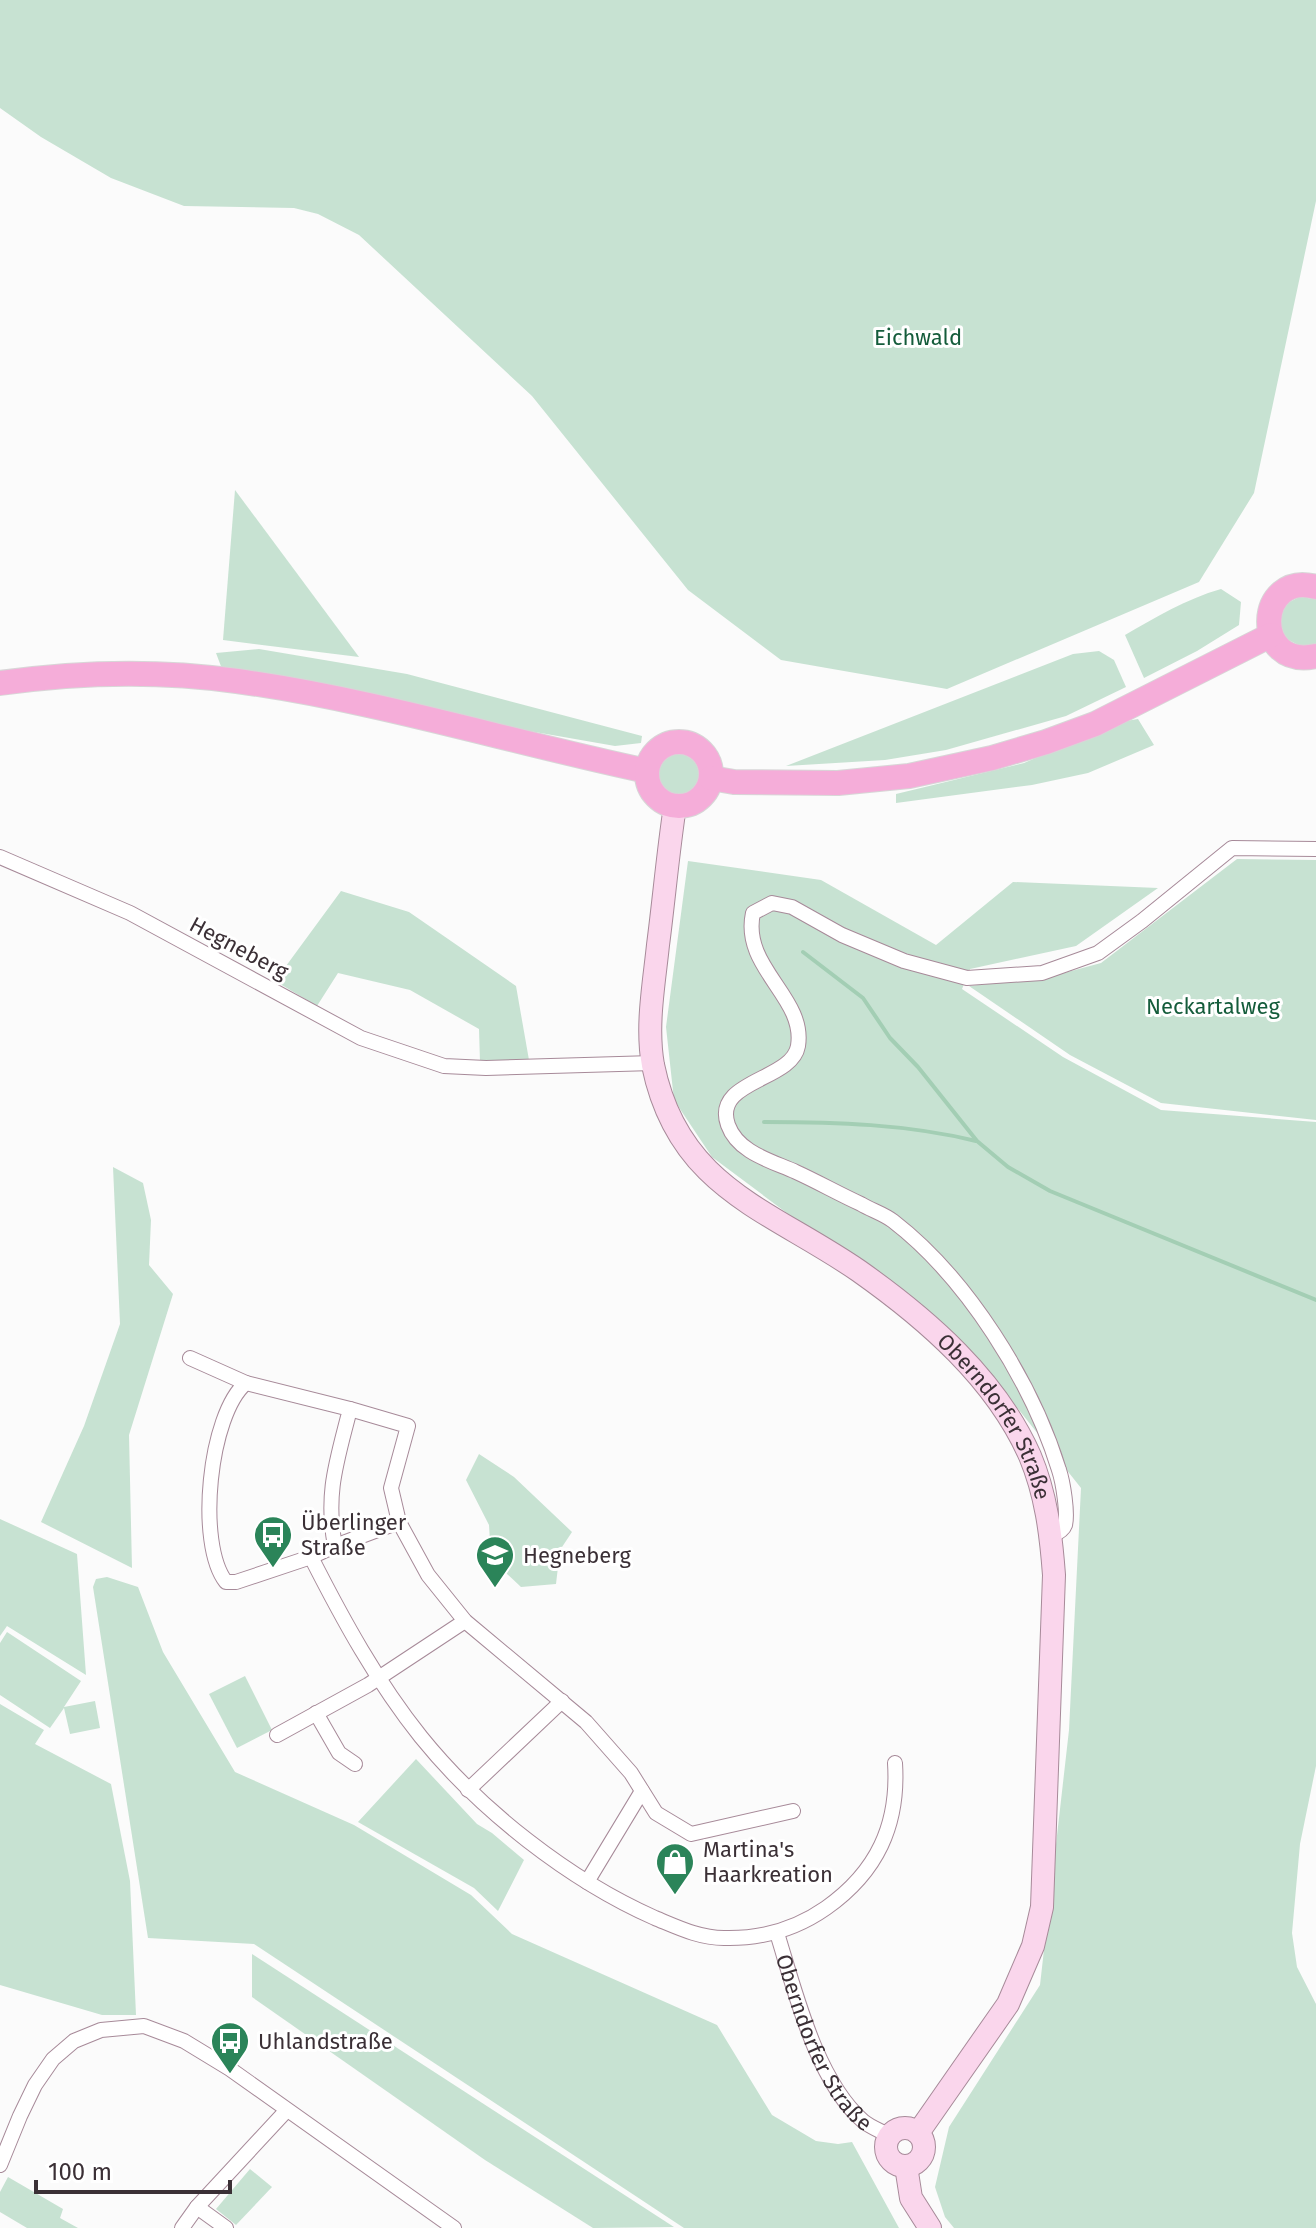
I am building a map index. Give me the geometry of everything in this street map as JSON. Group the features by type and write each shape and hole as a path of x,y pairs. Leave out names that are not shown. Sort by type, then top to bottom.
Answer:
{"main road":[{"path":"1316,587 1301,585 1280,594 1269,613 1271,635 1285,652 1295,657 1316,656"},
{"path":"711,778 734,782 838,783 909,776 992,758 1095,724 1271,635"},
{"path":"0,683 78,674 182,676 236,681 360,704 647,771"},
{"path":"682,742 692,745 707,759 711,778 699,800 675,806 667,805 654,795 647,780 647,771 649,761 662,746 682,742"}],"street":[{"name":"Oberndorfer Straße","path":"675,806 650,1017 653,1063 672,1124 709,1174 754,1207 869,1279 938,1334 985,1384 1012,1421 1030,1457 1041,1487 1051,1536 1054,1575 1042,1907 1033,1946 999,2019 918,2133"},
{"path":"1051,1536 1065,1525 1060,1473 1033,1405 975,1305 892,1220 756,1155 742,1146 728,1127 726,1115 731,1099 746,1086 786,1065 797,1051 800,1033 794,1017 756,954 750,928 753,913 772,903 792,907 842,935 904,961 967,978 1042,973 1098,953 1232,848 1316,849"},
{"name":"Hegneberg","path":"0,857 130,913 361,1038 444,1066 486,1068 653,1063"},
{"path":"190,1358 246,1383 408,1426 391,1488 399,1522 428,1575 465,1621 562,1701 614,1751 656,1813 691,1834 793,1811"},
{"path":"246,1383 236,1392 223,1420 212,1460 210,1505 213,1549 218,1572 226,1582 236,1582 311,1557 399,1522"},
{"path":"335,1546 330,1520 330,1490 350,1409"},
{"path":"311,1557 343,1620 378,1678 421,1737 468,1790 527,1839 587,1882 687,1932 723,1938 777,1933 808,1921 850,1891 871,1864 888,1831 897,1792 895,1763"},
{"path":"277,1735 378,1678 465,1621"},
{"path":"468,1790 562,1701"},
{"path":"316,1713 339,1753 355,1764"},
{"path":"587,1882 642,1791"},
{"name":"Oberndorfer Straße","path":"777,1933 820,2061 851,2109 865,2123 890,2136"},
{"path":"0,2165 30,2095 53,2059 74,2041 101,2030 144,2026 184,2041 230,2069 454,2228"},
{"path":"182,2228 197,2207 286,2111"},
{"name":"Oberndorfer Straße","path":"907,2128 918,2133 924,2144 922,2156 906,2166 895,2163 887,2153 890,2136 907,2128"},
{"name":"Oberndorfer Straße","path":"906,2166 911,2198 930,2228"},
{"path":"197,2207 226,2228"}],"green space":[{"name":"Eichwald","path":"0,0 1316,0 1316,201 1254,493 1199,582 947,689 781,660 688,590 532,396 359,235 318,214 294,208 184,206 111,178 41,137 0,108"},
{"path":"235,490 359,657 223,640"},
{"path":"1221,589 1241,602 1239,625 1144,678 1125,635 1183,603"},
{"path":"1299,597 1316,599 1316,644 1304,648 1285,638 1279,617 1286,604"},
{"path":"259,649 407,674 642,736 641,743 615,746 512,728 222,669 216,653"},
{"path":"1099,651 1114,660 1126,687 1066,716 946,750 885,760 786,766 1073,654"},
{"path":"1138,719 1154,745 1088,773 1032,785 896,803 896,794 1024,763 1120,722"},
{"path":"679,751 697,758 704,776 697,794 679,801 661,794 654,776 661,758"},
{"name":"Neckartalweg","path":"1237,859 1316,860 1316,1120 1161,1103 1070,1055 969,986 1049,977 1101,963"},
{"path":"688,861 821,880 936,945 1013,882 1158,888 1076,946 970,969 962,989 1063,1057 1161,1110 1316,1122 1316,1766 1300,1844 1292,1933 1297,1967 1316,2004 1316,2228 954,2228 945,2217 935,2187 949,2127 1040,1985 1069,1730 1081,1488 988,1371 910,1295 815,1234 712,1157 674,1100 666,1027"},
{"path":"341,891 409,912 516,986 529,1060 480,1062 479,1029 410,990 338,973 317,1006 275,981"},
{"path":"113,1167 143,1183 151,1220 149,1265 173,1294 129,1435 132,1568 41,1522 84,1426 120,1324"},
{"path":"479,1454 514,1477 572,1532 560,1550 556,1584 521,1587 491,1559 489,1525 466,1480"},
{"path":"0,1519 77,1554 86,1675 7,1626 0,1636"},
{"path":"107,1577 138,1587 163,1652 235,1772 354,1825 471,1895 512,1934 717,2025 772,2115 816,2141 852,2142 899,2228 684,2228 254,1944 148,1938 93,1587 96,1579"},
{"path":"7,1632 81,1681 64,1707 95,1701 100,1728 70,1734 64,1708 50,1728 0,1695 0,1643"},
{"path":"245,1676 272,1730 237,1748 209,1694"},
{"path":"0,1704 44,1730 35,1744 111,1784 130,1881 136,2015 102,2015 0,1985"},
{"path":"416,1759 477,1824 524,1860 498,1911 474,1888 358,1822"},
{"path":"252,1954 674,2227 593,2228 485,2160 252,1997"},
{"path":"250,2169 272,2187 236,2225 216,2209"},
{"path":"8,2177 63,2209 60,2218 78,2228 27,2228 0,2212 0,2192"}],"waterway":[{"path":"803,952 863,998 890,1038 918,1067 977,1141 1008,1167 1050,1191 1316,1300"},
{"path":"764,1122 871,1125 976,1141"}],"place":[{"name":"Überlinger Straße","path":"273,1569"},
{"name":"Hegneberg","path":"495,1589"},
{"name":"Martina's Haarkreation","path":"675,1896"},
{"name":"Uhlandstraße","path":"230,2075"}]}
